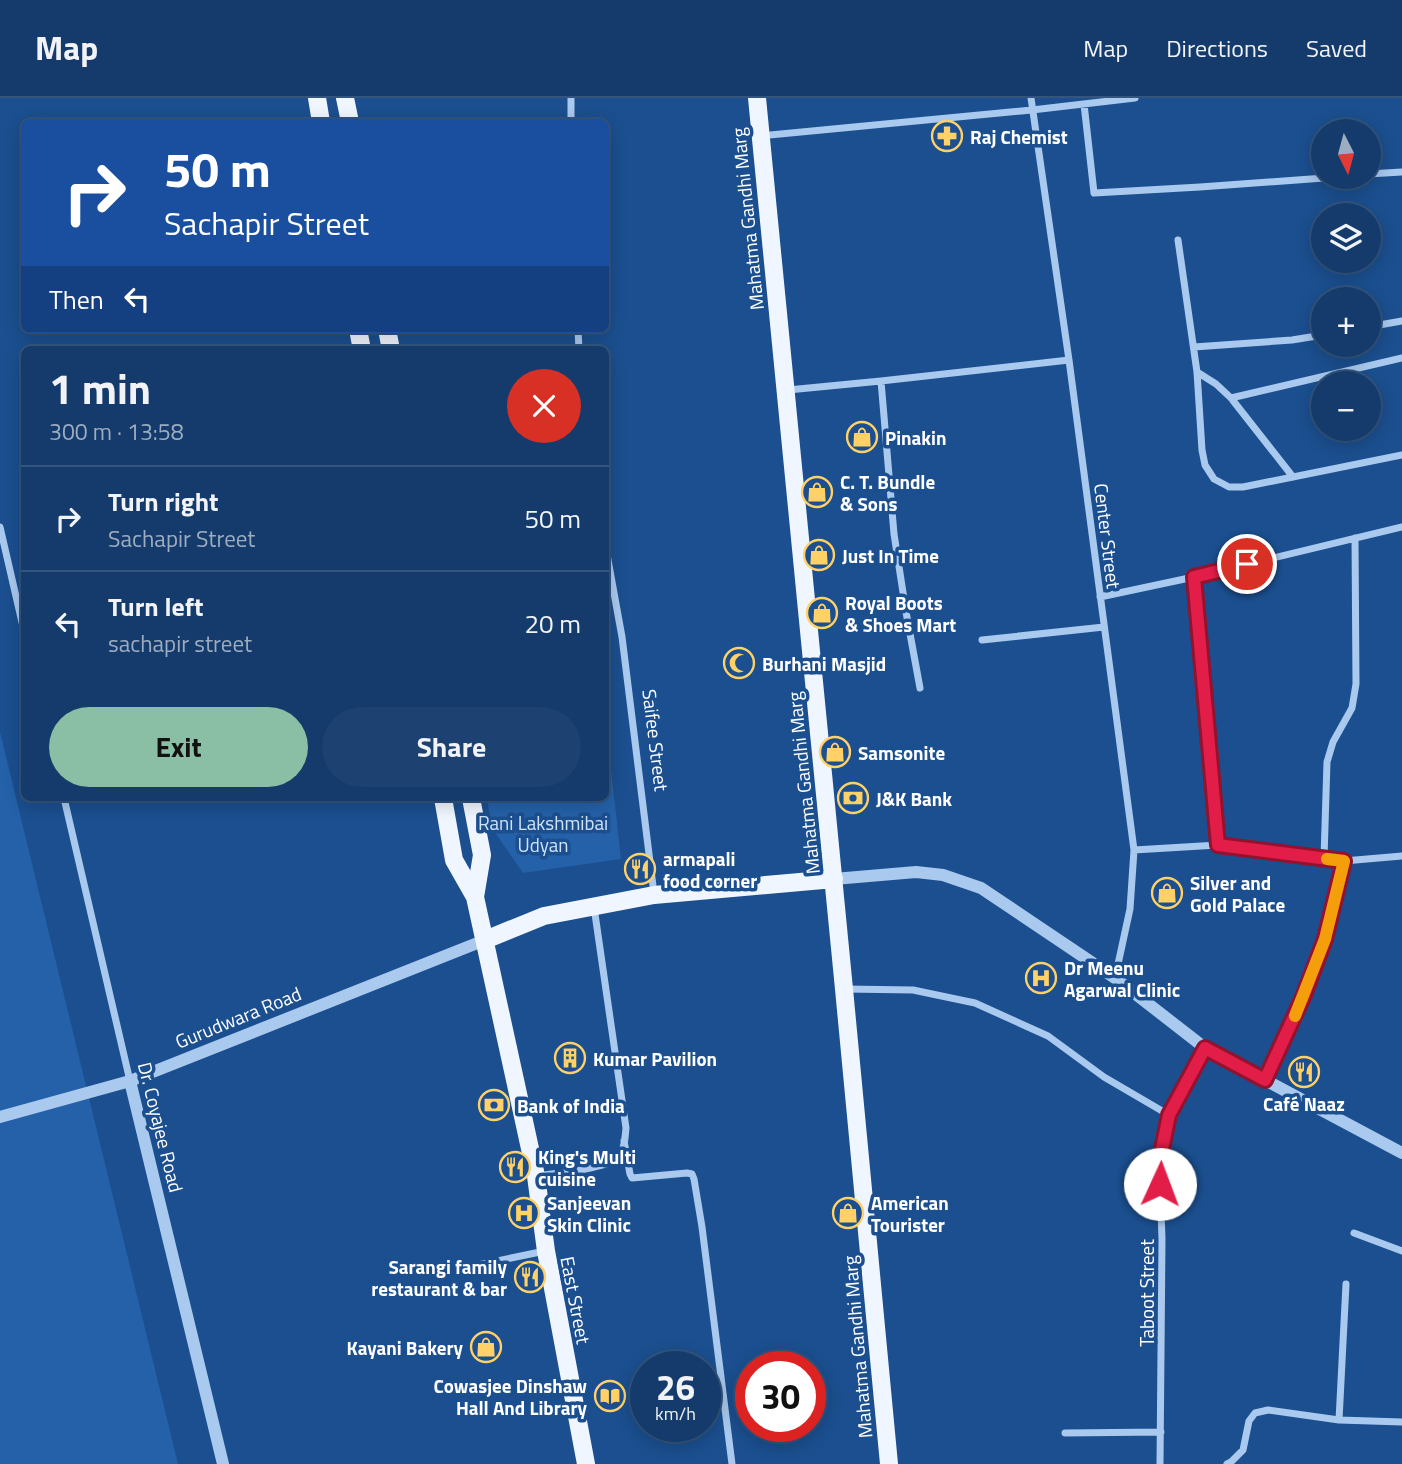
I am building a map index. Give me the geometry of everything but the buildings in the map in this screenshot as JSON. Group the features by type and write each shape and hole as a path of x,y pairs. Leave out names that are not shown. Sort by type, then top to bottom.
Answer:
{"main road":[{"path":"317,98 320,119"},
{"path":"345,98 349,119"},
{"name":"Mahatma Gandhi Marg","path":"757,98 889,1464"},
{"name":"East Street","path":"444,801 454,860 475,897 536,1177 545,1251 586,1464"},
{"name":"East Street","path":"472,801 482,855 475,897"},
{"path":"485,940 544,916 654,895 834,879"}],"street":[{"path":"571,98 571,119"},
{"name":"Center Street","path":"1031,98 1134,849 1130,909 1115,978"},
{"path":"759,136 1135,98"},
{"path":"1084,104 1094,193 1311,179"},
{"path":"1381,173 1402,172"},
{"path":"1178,240 1197,372 1202,450 1205,465 1214,479 1229,487 1243,487 1402,456"},
{"path":"1381,325 1402,321"},
{"path":"1194,347 1311,337"},
{"path":"1231,398 1402,358"},
{"path":"785,390 1069,360"},
{"path":"1197,372 1231,398 1293,477"},
{"path":"881,381 894,534 905,612 920,688"},
{"path":"0,527 21,618"},
{"path":"1100,597 1402,527"},
{"path":"1324,858 1327,762 1333,742 1352,708 1356,684 1355,538"},
{"name":"Saifee Street","path":"609,566 622,637 654,895"},
{"path":"1194,577 1218,845"},
{"path":"982,640 1104,627"},
{"name":"Dr. Coyajee Road","path":"65,801 223,1464"},
{"path":"1134,849 1218,845 1344,861 1402,856"},
{"path":"1265,1080 1304,995 1325,939 1344,861"},
{"path":"834,879 916,872 943,875 981,888 1115,978 1205,1048 1402,1153"},
{"path":"536,1177 606,1165 619,1157 624,1141 626,1128 594,907"},
{"name":"Gurudwara Road","path":"0,1117 130,1081 485,940"},
{"path":"844,989 913,990 975,1003 1048,1036 1104,1076 1169,1115"},
{"name":"Taboot Street","path":"1160,1464 1162,1149 1169,1115 1205,1048"},
{"path":"624,1141 632,1178 687,1173 692,1174 694,1179 732,1464"},
{"path":"1354,1233 1402,1251"},
{"path":"468,1267 545,1251"},
{"path":"1339,1420 1346,1284"},
{"path":"1227,1464 1243,1450 1249,1421 1255,1413 1268,1410 1339,1420 1402,1422"},
{"path":"1065,1433 1161,1432"}],"green space":[{"path":"0,732 178,1464 0,1464"},
{"name":"Rani Lakshmibai Udyan","path":"609,751 621,859 523,873 492,828 488,801 609,801"}],"slow traffic":[{"path":"1295,1016 1325,939 1344,861 1327,859"}],"place":[{"name":"Raj Chemist","path":"947,136"},
{"name":"Pinakin","path":"862,437"},
{"name":"C. T. Bundle & Sons","path":"817,492"},
{"name":"Just In Time","path":"819,555"},
{"name":"Royal Boots & Shoes Mart","path":"822,613"},
{"name":"Burhani Masjid","path":"739,663"},
{"name":"Samsonite","path":"835,752"},
{"name":"J&K Bank","path":"853,798"},
{"name":"armapali food corner","path":"640,869"},
{"name":"Silver and Gold Palace","path":"1167,893"},
{"name":"Dr Meenu Agarwal Clinic","path":"1041,978"},
{"name":"Kumar Pavilion","path":"570,1058"},
{"name":"Café Naaz","path":"1304,1072"},
{"name":"Bank of India","path":"494,1105"},
{"name":"King's Multi cuisine","path":"515,1167"},
{"name":"Sanjeevan Skin Clinic","path":"524,1213"},
{"name":"American Tourister","path":"848,1213"},
{"name":"Sarangi family restaurant & bar","path":"530,1277"},
{"name":"Kayani Bakery","path":"486,1347"},
{"name":"Cowasjee Dinshaw Hall And Library","path":"610,1396"}],"route":[{"path":"1160,1184 1162,1149 1169,1115 1205,1048 1265,1080 1304,995 1325,939 1344,861 1218,845 1194,577 1247,564"}]}
